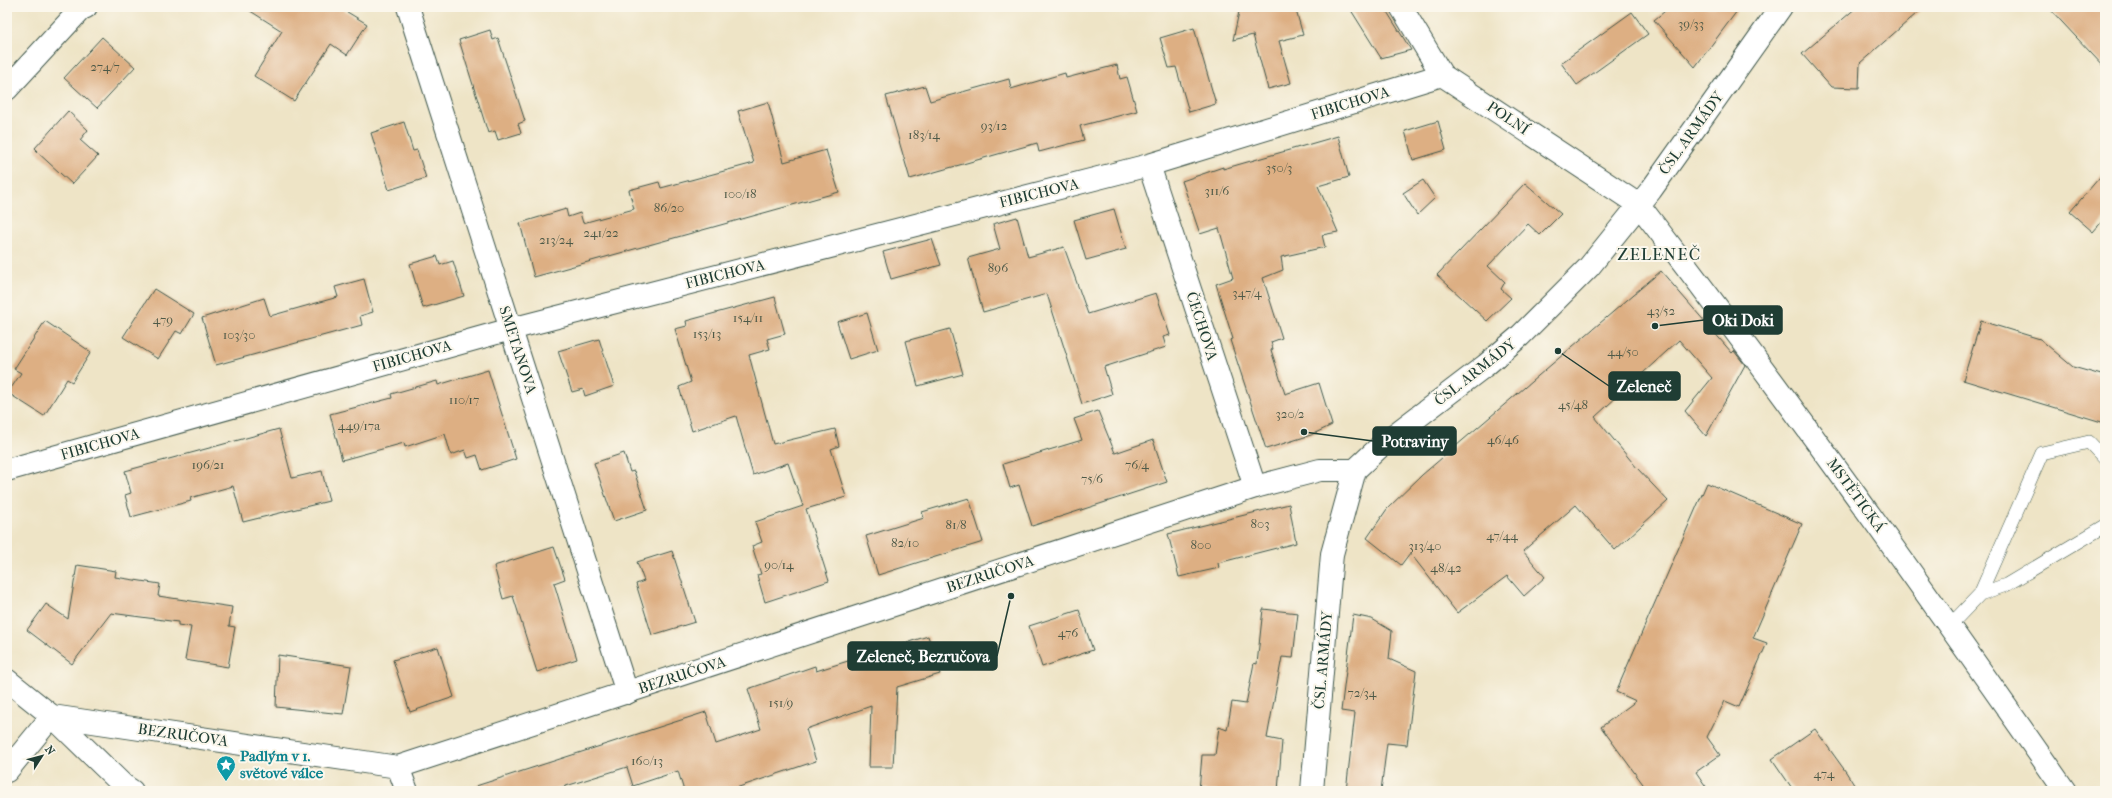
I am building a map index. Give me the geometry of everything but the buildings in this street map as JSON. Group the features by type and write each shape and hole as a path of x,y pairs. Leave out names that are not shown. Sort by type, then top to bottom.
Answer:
{"street":[{"name":"SMETANOVA","path":"408,7 627,693"},
{"name":"POLNÍ","path":"1401,7 1442,75 1639,205"},
{"name":"ČSL. ARMÁDY","path":"1312,791 1332,554 1355,470 1385,442 1486,365 1520,336 1589,267 1639,205 1781,7"},
{"path":"7,89 82,8"},
{"name":"FIBICHOVA","path":"7,470 511,329 1148,165 1442,75"},
{"name":"ČECHOVA","path":"1148,165 1255,487"},
{"name":"MSTĚTICKÁ","path":"1639,205 1780,389 1949,623 2065,791"},
{"name":"BEZRUČOVA","path":"52,716 398,767 1255,487 1320,470 1355,470"},
{"path":"7,680 52,716 123,785 132,791"},
{"path":"7,771 52,716"},
{"path":"398,767 407,791"}],"lane":[{"path":"1949,623 1958,617 1980,594 2042,453 2089,442 2105,459"},
{"path":"1980,594 2006,585 2105,526"}],"place":[{"name":"Oki Doki","path":"1655,326"},
{"name":"Zeleneč","path":"1558,351"},
{"name":"Potraviny","path":"1304,432"},
{"name":"Zeleneč, Bezručova","path":"1011,596"},
{"name":"Padlým v 1. světové válce","path":"226,782"}],"district":[{"name":"ZELENEČ","path":"1659,254"}]}
